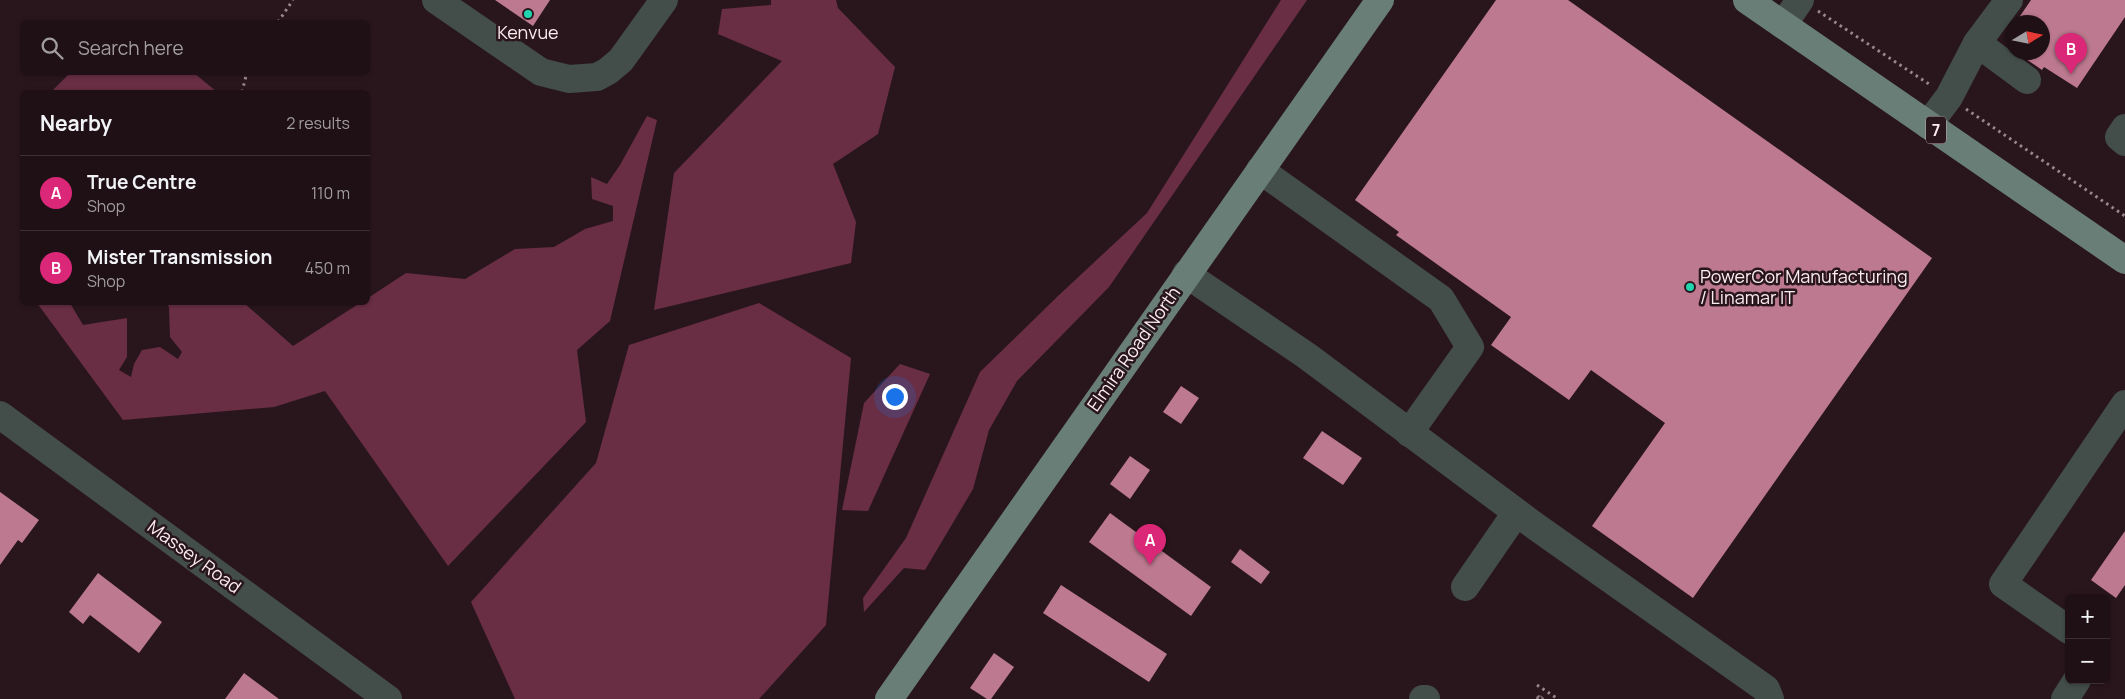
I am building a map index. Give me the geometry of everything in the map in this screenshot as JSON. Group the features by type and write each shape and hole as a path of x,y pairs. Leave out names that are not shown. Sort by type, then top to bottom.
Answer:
{"main road":[{"name":"Elmira Road North","path":"889,699 1380,0"},
{"name":"7","path":"1747,0 2125,260"}],"street":[{"path":"436,0 541,72 569,79 597,77 608,72 621,60 664,0"},
{"path":"1928,125 1949,97 1977,43 2009,0"},
{"path":"1783,25 1808,5"},
{"path":"1977,43 2027,80"},
{"path":"2125,128 2119,137 2125,142"},
{"path":"1260,170 1441,299 1470,347 1409,433"},
{"path":"1186,274 1307,356 1516,513 1766,689 1770,699"},
{"path":"2065,627 2003,584 2125,404"},
{"name":"Massey Road","path":"0,415 388,699"},
{"path":"1465,587 1516,513"},
{"path":"2065,699 2074,684"}],"path":[{"path":"279,20 293,0"},
{"path":"1808,5 1949,97 2125,216"},
{"path":"242,90 246,75"},
{"path":"1537,685 1558,699"}],"shaded area":[{"path":"771,0 836,0 838,8 895,67 878,134 833,164 856,222 851,263 654,310 674,173 782,61 718,34 722,9 771,5"},
{"path":"1281,0 1307,0 1109,287 1017,381 989,430 973,489 925,570 904,568 864,612 863,598 906,538 980,372 1147,213"},
{"path":"68,75 196,75 215,90 53,90"},
{"path":"647,116 657,120 610,321 577,350 586,422 448,566 325,391 274,407 123,420 38,305 71,305 83,325 127,318 127,357 119,370 131,377 134,364 142,350 160,347 178,359 182,352 170,337 168,305 246,305 293,346 357,305 370,305 370,297 406,273 465,279 515,249 554,247 585,229 613,221 613,206 592,199 591,177 607,184 620,165"},
{"path":"759,303 851,358 826,625 759,699 515,699 471,602 596,463 629,345"},
{"path":"900,364 930,374 868,511 842,510 864,403"}],"building":[{"name":"Kenvue","path":"495,0 550,0 533,26"},
{"name":"PowerCor Manufacturing / Linamar IT","path":"1496,0 1568,0 1932,258 1693,598 1592,526 1665,423 1591,370 1569,400 1491,345 1511,317 1396,235 1399,232 1355,200"},
{"path":"2031,0 2125,0 2125,17 2077,88 2044,67 2042,70 2028,60 2050,60 2050,15 2021,15"},
{"path":"1181,386 1199,398 1181,424 1163,412"},
{"path":"1322,431 1362,458 1343,485 1303,458"},
{"path":"1130,456 1150,470 1130,499 1110,484"},
{"path":"0,492 39,520 22,543 18,540 0,565"},
{"path":"1110,513 1211,587 1191,616 1089,542"},
{"path":"2125,531 2125,585 2116,598 2091,580"},
{"path":"1240,549 1270,572 1261,584 1231,562"},
{"path":"98,573 162,622 139,653 90,615 83,624 69,612"},
{"path":"1061,585 1167,654 1149,682 1043,613"},
{"path":"994,653 1014,667 991,699 987,699 970,688"},
{"path":"244,673 279,699 225,699"}],"place":[{"name":"Kenvue","path":"528,14"},
{"name":"Mister Transmission","path":"2071,74"},
{"name":"PowerCor Manufacturing / Linamar IT","path":"1690,287"},
{"name":"True Centre","path":"1150,565"}]}
